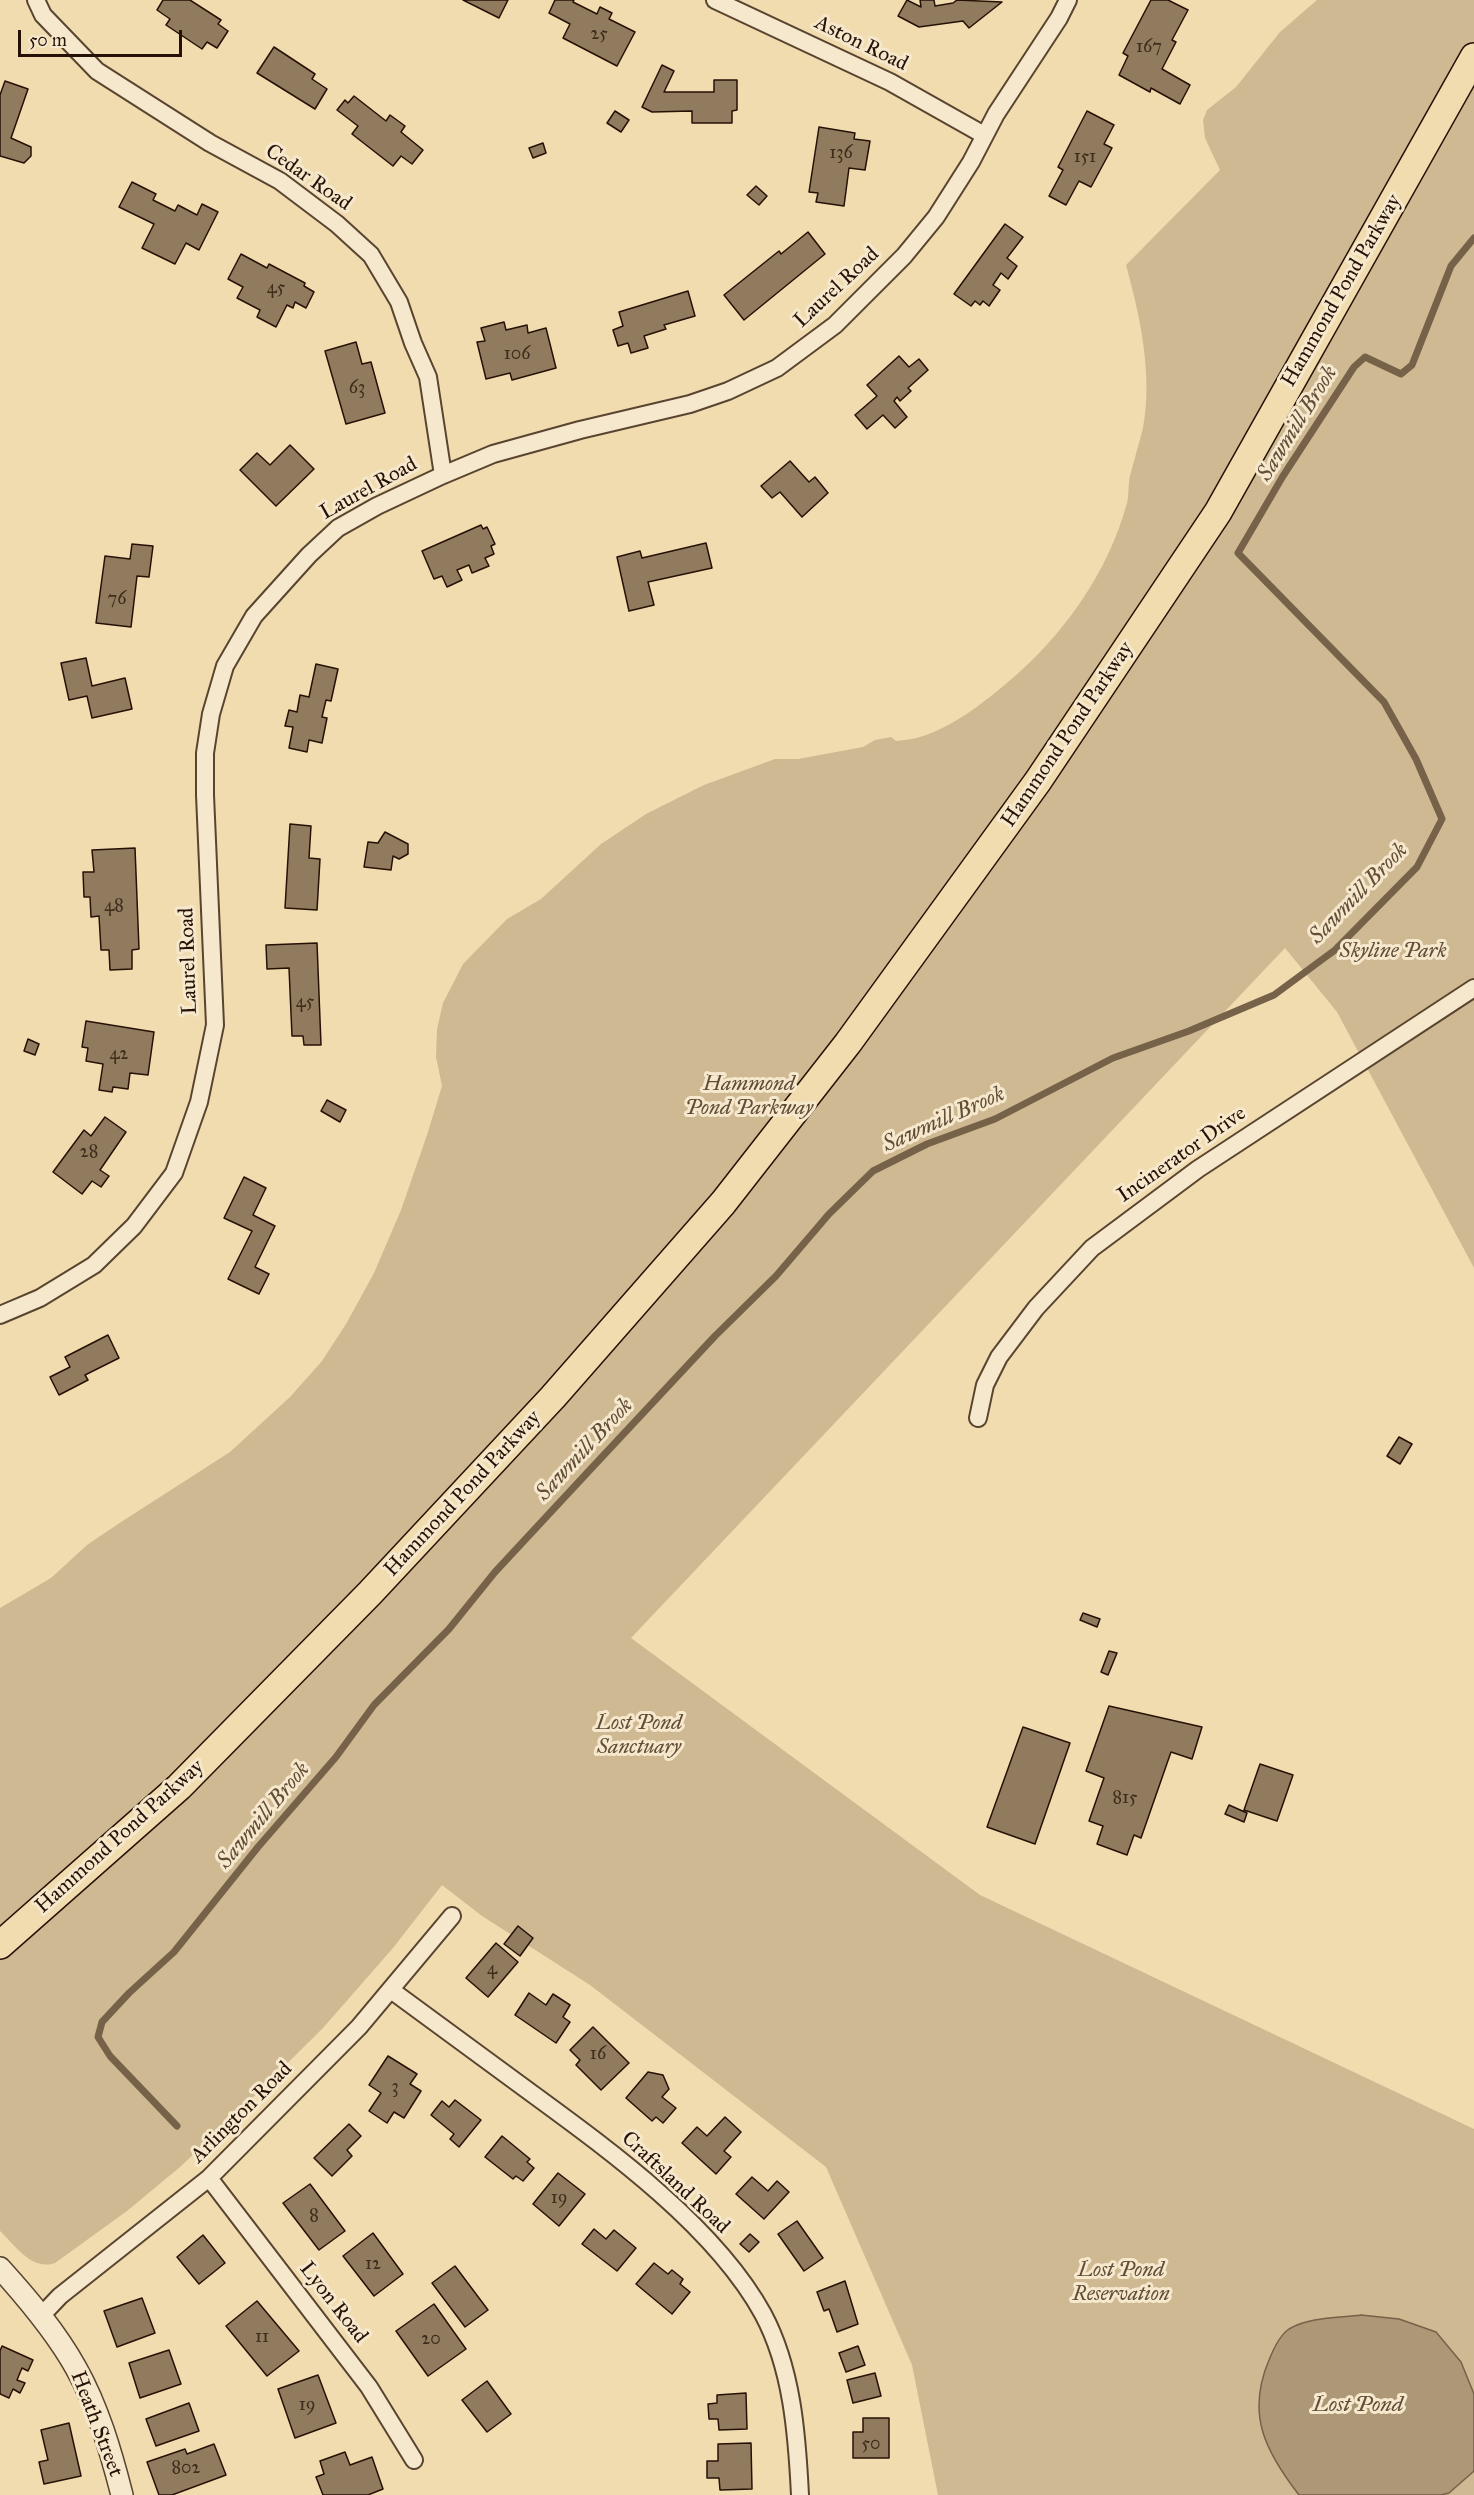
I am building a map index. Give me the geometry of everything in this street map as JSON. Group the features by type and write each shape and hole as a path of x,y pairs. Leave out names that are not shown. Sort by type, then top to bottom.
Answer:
{"main road":[{"name":"Hammond Pond Parkway","path":"0,1945 179,1787 370,1593 553,1397 716,1211 848,1043 1038,781 1218,512 1474,57"}],"street":[{"name":"Cedar Road","path":"36,0 43,15 97,71 210,143 280,181 337,224 371,255 399,302 412,343 428,377 443,475"},
{"name":"Aston Road","path":"715,0 879,77 984,135"},
{"name":"Laurel Road","path":"0,1315 40,1298 94,1265 134,1226 174,1173 199,1102 215,1025 204,795 205,753 211,714 225,666 254,616 309,555 338,528 377,506 443,475 504,451 690,404 728,391 777,368 835,325 904,256 936,217 1068,0"},
{"name":"Incinerator Drive","path":"978,1418 986,1385 999,1358 1036,1308 1092,1248 1198,1170 1474,988"},
{"name":"Arlington Road","path":"40,2317 60,2296 210,2178 358,2027 452,1916"},
{"name":"Craftsland Road","path":"391,1990 602,2145 658,2193 723,2259 763,2314 776,2344 795,2429 800,2495"},
{"name":"Lyon Road","path":"210,2178 369,2387 414,2460"},
{"name":"Heath Street","path":"0,2269 40,2317 76,2369 105,2438 122,2495"}],"green space":[{"name":"Hammond Pond Parkway","path":"1317,0 1474,0 1474,1268 1337,1012 1285,948 631,1638 980,1895 1474,2129 1474,2495 938,2495 912,2365 826,2167 590,1985 482,1916 442,1885 393,1948 323,2028 180,2167 127,2211 55,2263 38,2263 31,2260 0,2231 0,1608 51,1578 87,1545 230,1452 290,1397 322,1361 346,1324 374,1273 401,1210 427,1135 442,1086 436,1057 437,1029 443,1003 463,964 507,919 541,899 601,844 646,814 704,785 775,759 798,759 863,747 875,740 891,737 896,741 913,739 935,732 978,706 1008,682 1065,624 1096,578 1119,529 1143,428 1147,387 1144,346 1126,265 1220,170 1205,138 1203,120 1207,110 1236,87 1280,32"}],"water":[{"name":"Lost Pond","path":"1361,2315 1399,2319 1436,2332 1461,2362 1474,2394 1474,2471 1449,2493 1441,2495 1299,2495 1269,2447 1259,2415 1259,2398 1262,2379 1280,2339 1289,2329 1305,2322"}],"building":[{"path":"163,0 190,0 221,20 218,24 228,31 217,48 207,42 202,49 166,25 170,19 157,10"},
{"path":"463,0 508,0 499,18"},
{"path":"555,0 574,0 573,2 597,14 600,7 612,13 609,19 635,32 617,66 563,38 570,24 549,13"},
{"path":"907,0 921,7 920,0 934,0 935,6 953,3 957,0 1002,2 969,28 963,21 919,27 898,16"},
{"path":"1151,0 1168,0 1188,10 1172,40 1176,42 1162,69 1190,85 1180,104 1151,88 1150,92 1119,75 1128,56 1123,53"},
{"path":"274,47 315,74 312,79 327,89 315,109 257,73"},
{"path":"662,65 674,71 664,92 714,92 714,80 737,80 737,110 732,111 732,123 692,123 692,111 652,112 642,107"},
{"path":"5,81 28,89 11,138 31,147 31,156 24,163 0,156 0,95"},
{"path":"354,96 386,121 390,115 405,126 401,132 423,150 412,164 401,156 393,166 352,134 358,126 337,110 345,100 348,103"},
{"path":"615,111 629,120 621,132 607,123"},
{"path":"1087,111 1114,125 1104,144 1112,148 1091,187 1079,181 1066,205 1049,196 1063,170 1058,167"},
{"path":"819,127 855,133 854,139 870,141 865,170 849,168 844,206 816,202 818,193 809,192"},
{"path":"543,143 546,153 533,158 529,148"},
{"path":"132,182 156,194 153,200 175,211 178,205 197,215 202,204 218,212 199,250 186,243 175,264 142,248 154,224 119,207"},
{"path":"756,186 767,196 759,205 747,195"},
{"path":"1005,224 1023,237 1007,258 1017,266 1008,279 1001,273 993,285 1000,290 989,306 983,301 980,305 975,301 971,306 954,294"},
{"path":"808,232 825,254 744,320 724,295 779,251 781,254"},
{"path":"241,254 267,268 269,264 305,283 304,286 314,292 306,308 295,302 293,308 287,305 276,327 257,317 260,310 237,298 243,287 228,279"},
{"path":"688,291 695,316 664,325 666,329 644,336 648,348 631,353 628,343 618,346 613,330 623,326 619,312"},
{"path":"504,322 506,330 527,325 528,333 546,328 556,368 512,380 510,373 486,379 477,342 485,341 481,328"},
{"path":"356,342 362,364 371,362 385,413 346,424 325,351"},
{"path":"899,356 909,367 919,359 928,370 908,388 911,391 900,401 897,397 894,401 907,417 895,428 883,415 867,429 855,415 877,396 867,385"},
{"path":"290,445 314,469 276,506 240,470 257,453 270,465"},
{"path":"790,461 809,482 815,477 828,493 802,517 780,492 772,498 761,486"},
{"path":"481,525 483,529 487,527 495,544 491,546 494,554 485,558 489,566 472,573 469,565 457,570 462,580 447,587 442,576 434,579 422,551"},
{"path":"706,543 712,568 648,582 654,605 629,611 617,557 640,551 642,558"},
{"path":"132,544 153,546 149,577 137,576 131,627 96,623 105,556 130,559"},
{"path":"86,658 92,686 125,678 132,709 92,718 87,696 69,700 61,663"},
{"path":"316,664 338,669 331,701 326,700 322,717 327,718 322,743 309,740 307,752 289,748 293,727 285,726 289,710 297,712 300,695 309,697"},
{"path":"290,824 311,826 309,858 320,859 317,910 285,908"},
{"path":"385,832 408,844 408,854 399,859 393,856 391,870 364,867 368,842 378,843"},
{"path":"135,848 139,949 132,950 132,969 110,970 109,950 101,950 99,916 91,917 90,897 84,897 83,872 94,872 92,850"},
{"path":"317,943 321,1045 304,1045 303,1036 292,1036 289,968 267,969 266,945"},
{"path":"86,1021 154,1032 148,1075 130,1073 128,1089 113,1087 112,1092 99,1090 103,1064 86,1061 88,1048 82,1047"},
{"path":"28,1039 39,1044 35,1055 24,1051"},
{"path":"327,1100 346,1110 340,1122 321,1111"},
{"path":"105,1117 126,1132 100,1170 109,1176 101,1187 92,1181 82,1194 53,1172 84,1130 91,1136"},
{"path":"244,1177 266,1188 253,1215 275,1226 255,1267 269,1274 259,1294 228,1279 252,1231 224,1218"},
{"path":"108,1335 119,1358 85,1375 88,1380 59,1395 50,1377 70,1367 65,1357"},
{"path":"1399,1437 1412,1444 1400,1464 1387,1456"},
{"path":"1083,1613 1100,1619 1097,1627 1080,1620"},
{"path":"1109,1651 1117,1653 1108,1675 1101,1672"},
{"path":"1109,1706 1202,1727 1192,1759 1171,1752 1141,1838 1134,1835 1127,1855 1097,1844 1103,1826 1089,1821 1104,1778 1086,1771"},
{"path":"1023,1727 1070,1743 1035,1844 987,1827"},
{"path":"1260,1764 1293,1775 1277,1821 1244,1810"},
{"path":"1229,1805 1247,1813 1244,1822 1225,1814"},
{"path":"518,1926 533,1938 520,1956 504,1944"},
{"path":"496,1943 518,1962 488,1997 466,1978"},
{"path":"529,1993 546,2005 553,1994 570,2005 563,2017 570,2022 556,2043 515,2015"},
{"path":"593,2027 629,2063 601,2090 576,2065 580,2060 570,2050"},
{"path":"388,2056 417,2074 410,2084 421,2091 404,2118 394,2112 387,2123 369,2111 381,2093 369,2085"},
{"path":"648,2072 663,2075 669,2089 662,2097 676,2108 663,2123 656,2117 652,2121 626,2098"},
{"path":"455,2100 481,2120 459,2147 450,2139 454,2134 431,2115 442,2101 449,2107"},
{"path":"725,2117 741,2132 724,2151 731,2157 716,2174 682,2143 697,2127 707,2136"},
{"path":"349,2124 361,2136 347,2150 352,2156 332,2176 314,2158"},
{"path":"502,2136 530,2159 527,2162 534,2168 523,2181 516,2176 513,2179 485,2157"},
{"path":"558,2173 585,2194 559,2226 533,2204"},
{"path":"752,2177 768,2191 777,2181 789,2192 764,2219 736,2194"},
{"path":"310,2184 345,2231 319,2250 283,2203"},
{"path":"797,2221 823,2258 804,2271 778,2234"},
{"path":"594,2229 606,2239 614,2230 636,2248 617,2271 582,2244"},
{"path":"373,2233 403,2274 374,2296 343,2256"},
{"path":"750,2234 759,2242 749,2252 740,2244"},
{"path":"203,2235 225,2263 199,2284 177,2257"},
{"path":"654,2263 668,2274 672,2270 683,2279 680,2284 690,2292 672,2314 636,2284"},
{"path":"455,2266 488,2310 465,2327 432,2283"},
{"path":"845,2281 858,2324 837,2332 829,2309 824,2311 817,2292"},
{"path":"142,2298 155,2333 117,2347 104,2311"},
{"path":"257,2301 299,2351 267,2376 226,2326"},
{"path":"434,2304 466,2349 428,2376 396,2331"},
{"path":"2,2346 33,2360 28,2371 22,2368 17,2380 25,2383 20,2393 13,2389 9,2398 0,2394"},
{"path":"858,2346 865,2365 846,2372 839,2353"},
{"path":"169,2350 181,2384 140,2398 129,2363"},
{"path":"875,2373 881,2396 853,2403 847,2380"},
{"path":"318,2375 336,2423 295,2438 278,2389"},
{"path":"487,2381 511,2414 487,2432 462,2400"},
{"path":"746,2393 747,2429 719,2430 718,2419 709,2419 708,2404 717,2403 717,2395"},
{"path":"189,2403 199,2431 156,2446 146,2419"},
{"path":"863,2418 889,2418 889,2458 853,2458 853,2432 863,2432"},
{"path":"69,2423 81,2476 44,2484 39,2462 48,2460 41,2430"},
{"path":"751,2443 752,2489 720,2490 719,2478 707,2478 707,2461 718,2461 718,2444"},
{"path":"214,2444 226,2475 172,2495 159,2495 147,2462 185,2449 187,2454"},
{"path":"345,2452 350,2465 372,2457 383,2489 368,2495 323,2495 316,2477 324,2474 320,2461"}],"waterway":[{"name":"Sawmill Brook","path":"177,2126 110,2056 98,2037 102,2022 129,1993 174,1952 258,1847 336,1757 374,1705 449,1629 495,1572 715,1336 776,1276 829,1214 873,1171 927,1144 995,1119 1113,1058 1189,1031 1274,995 1335,950 1417,867 1442,819 1416,759 1384,702 1238,553 1283,476 1354,367 1365,357 1401,374 1412,365 1451,266 1474,238"}],"park label":[{"name":"Skyline Park","path":"1393,952"},
{"name":"Lost Pond Sanctuary","path":"639,1736"},
{"name":"Lost Pond Reservation","path":"1121,2283"}]}
